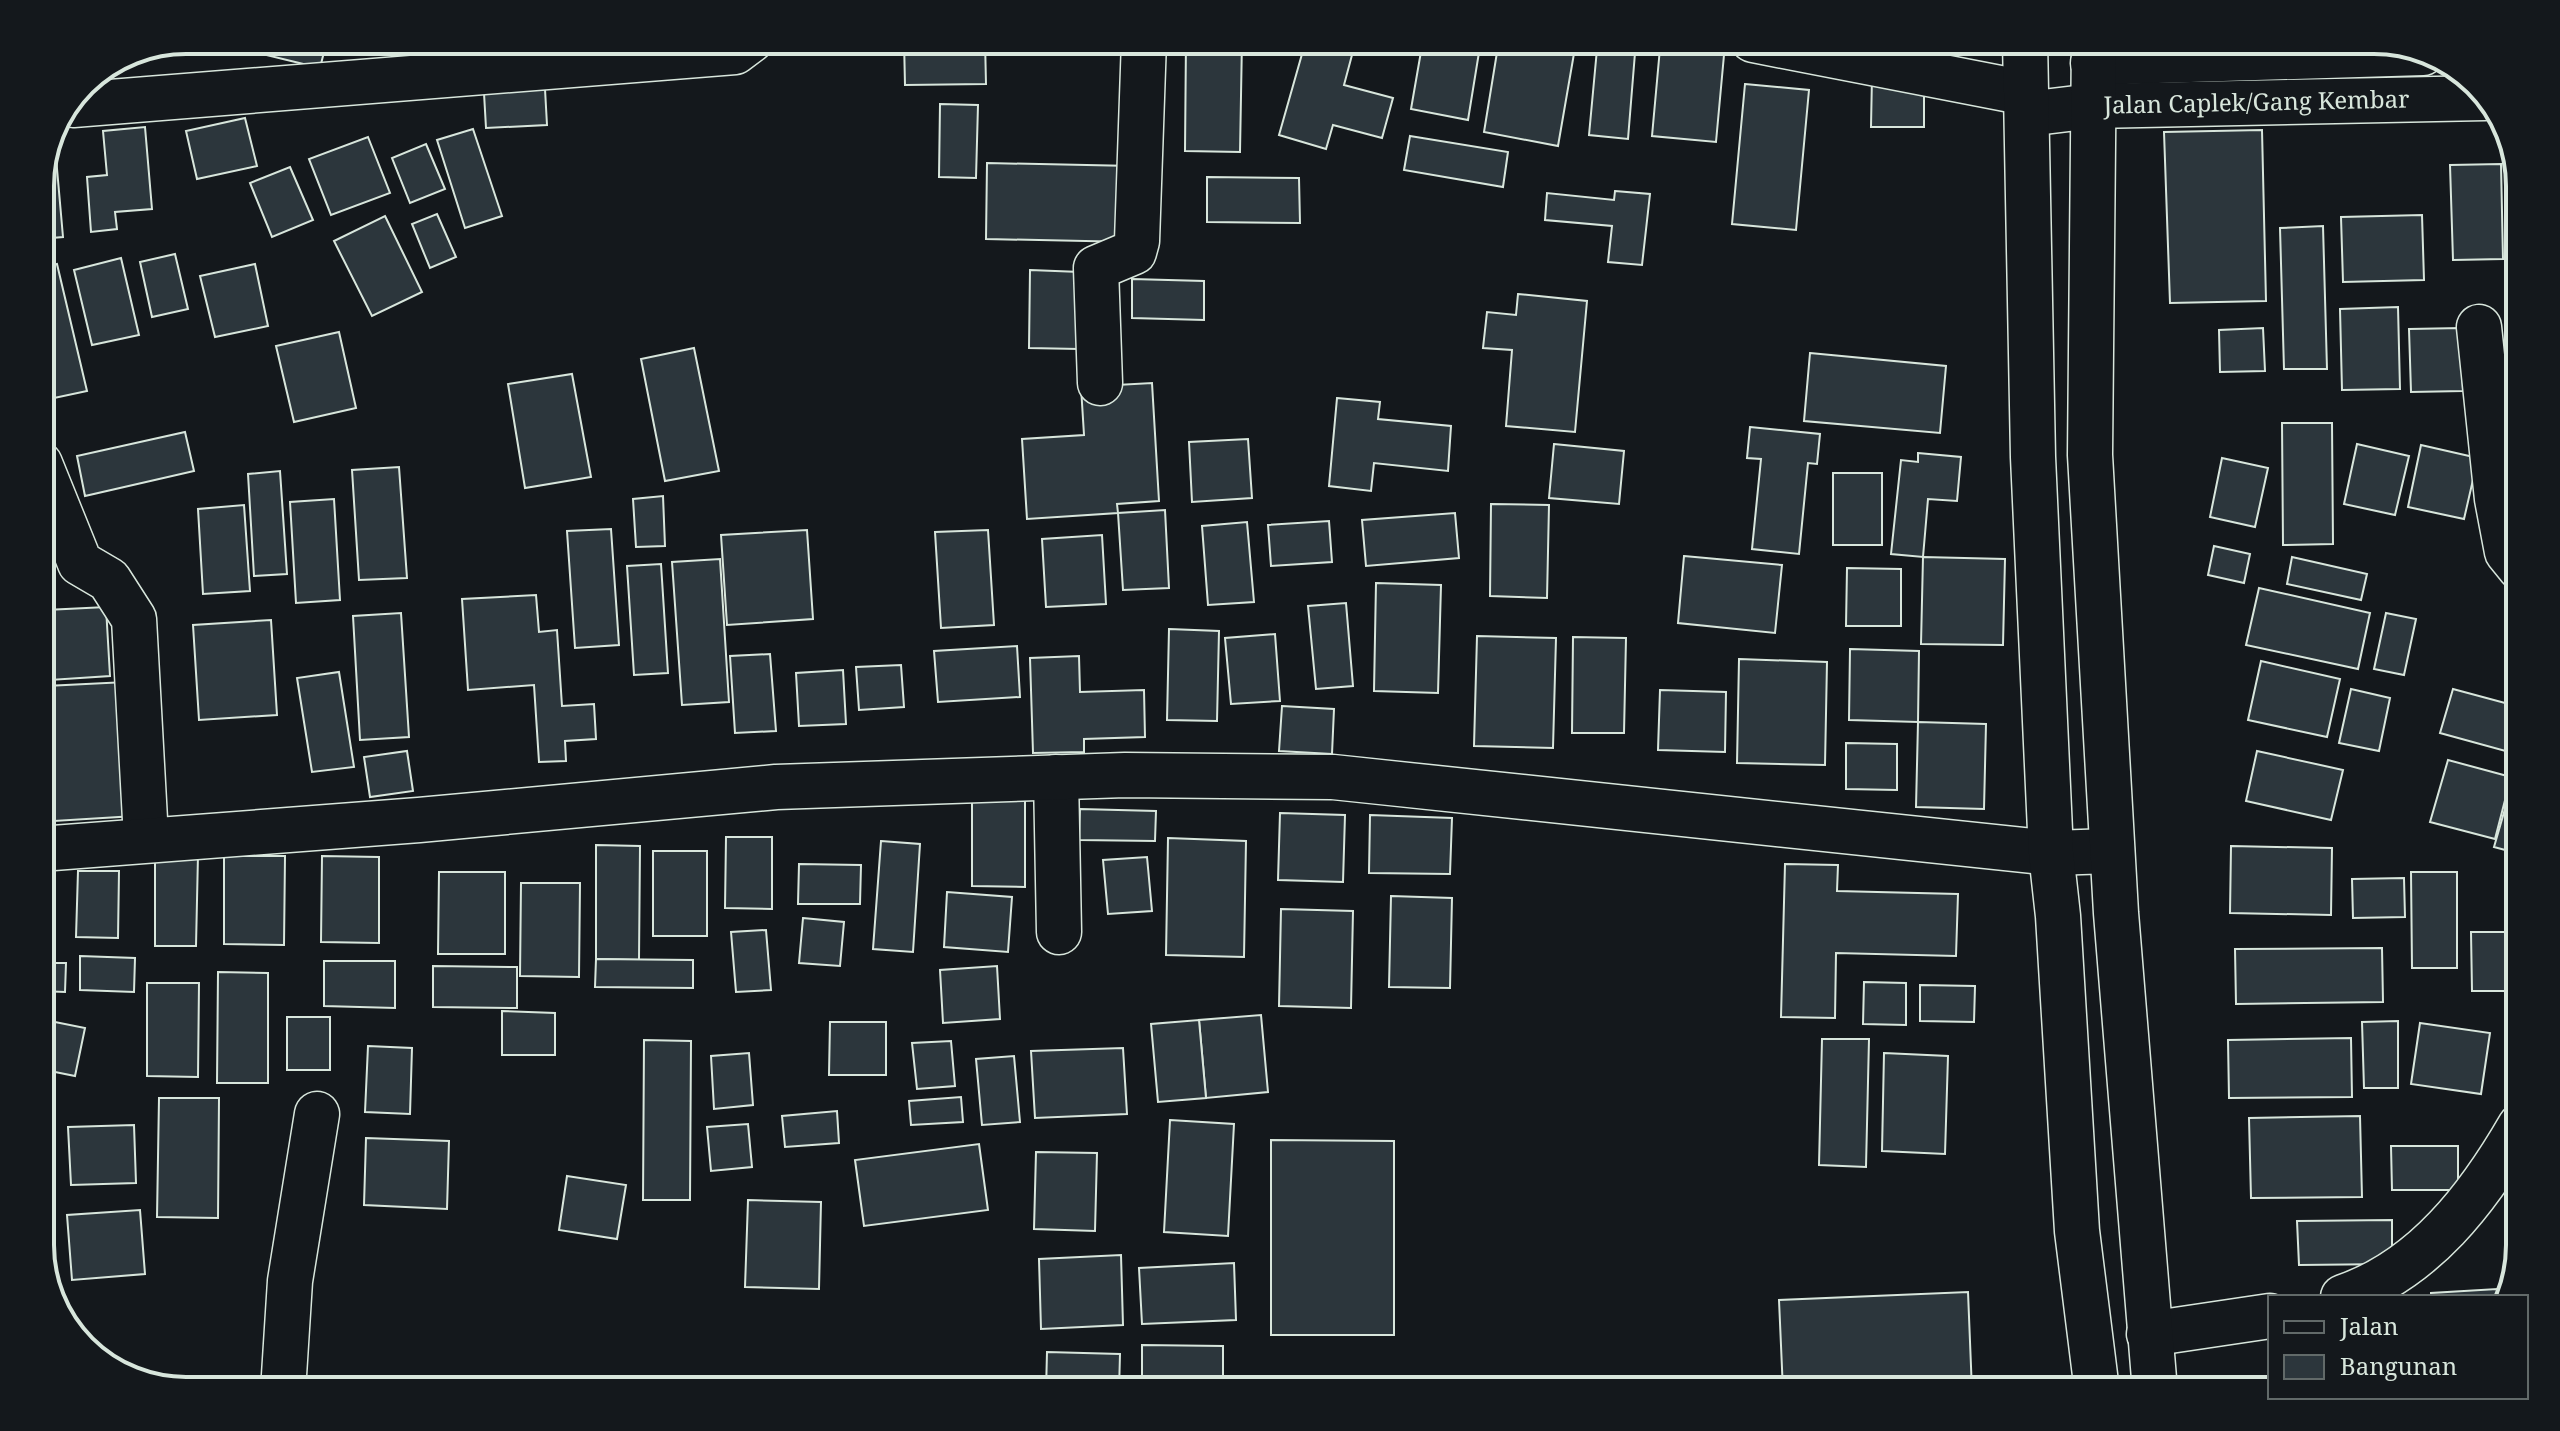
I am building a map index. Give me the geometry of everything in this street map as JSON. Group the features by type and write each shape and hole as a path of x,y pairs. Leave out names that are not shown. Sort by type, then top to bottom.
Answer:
{"main road":[{"path":"83,104 710,54"},
{"path":"1100,383 1095,272 1098,264 1134,252 1137,241 1144,54"},
{"name":"Jalan Caplek/Gang Kembar","path":"1813,54 2026,104 2093,106 2472,98"},
{"path":"2025,54 2033,457 2051,853 2077,1231 2095,1377"},
{"path":"2094,54 2090,455 2112,851 2154,1377"},
{"path":"2479,327 2497,499 2506,547"},
{"path":"54,499 80,563 109,580 134,619 146,838"},
{"path":"54,848 146,838 419,820 776,787 1056,777 1333,777 2051,853 2112,851"},
{"path":"1056,777 1059,932"},
{"path":"284,1377 290,1281 317,1114"},
{"path":"2348,1295 2391,1278 2434,1243 2476,1191 2506,1147"},
{"path":"2149,1334 2268,1316"}],"building":[{"path":"262,54 324,54 320,68"},
{"path":"904,54 985,54 986,84 905,85"},
{"path":"1186,54 1242,54 1240,152 1185,151"},
{"path":"1302,54 1352,54 1344,85 1393,98 1382,138 1333,125 1326,149 1279,135"},
{"path":"1421,54 1479,54 1468,120 1411,109"},
{"path":"1497,54 1574,54 1558,146 1484,132"},
{"path":"1597,54 1635,54 1628,139 1589,135"},
{"path":"1659,54 1724,55 1716,142 1652,136"},
{"path":"1872,76 1924,77 1924,127 1871,127"},
{"path":"1745,84 1809,90 1796,230 1732,224"},
{"path":"545,89 547,125 486,128 484,93"},
{"path":"940,104 978,105 976,178 939,177"},
{"path":"245,118 257,166 197,179 186,131"},
{"path":"145,127 152,209 115,212 117,229 91,232 87,177 107,175 103,131"},
{"path":"473,129 502,216 465,228 437,140"},
{"path":"2262,130 2266,301 2170,303 2164,132"},
{"path":"1410,136 1508,152 1503,187 1404,170"},
{"path":"368,137 390,193 331,215 309,159"},
{"path":"426,144 445,189 410,203 392,158"},
{"path":"987,163 1133,166 1131,242 986,239"},
{"path":"57,164 63,237 54,238"},
{"path":"2501,164 2503,259 2453,260 2450,165"},
{"path":"290,167 313,220 272,237 250,183"},
{"path":"1207,177 1299,178 1300,223 1207,222"},
{"path":"1615,191 1650,194 1642,265 1608,262 1612,226 1545,220 1547,193 1614,200"},
{"path":"437,214 456,257 430,268 412,224"},
{"path":"2422,215 2424,280 2343,282 2341,217"},
{"path":"385,216 422,292 372,316 334,241"},
{"path":"2323,226 2327,369 2284,369 2280,228"},
{"path":"175,254 188,309 152,317 140,262"},
{"path":"121,258 139,335 92,345 74,270"},
{"path":"57,264 87,391 54,398 54,265"},
{"path":"255,264 268,326 215,337 200,276"},
{"path":"1030,270 1080,272 1079,349 1029,348"},
{"path":"1132,279 1204,281 1204,320 1132,318"},
{"path":"1518,294 1587,301 1575,432 1506,426 1512,350 1483,348 1487,312 1516,315"},
{"path":"2398,307 2400,389 2342,390 2340,309"},
{"path":"2263,328 2265,371 2220,372 2219,330"},
{"path":"2461,328 2463,391 2411,392 2409,329"},
{"path":"339,332 356,408 294,422 276,346"},
{"path":"694,348 719,471 665,481 641,359"},
{"path":"1810,353 1946,366 1940,433 1804,421"},
{"path":"572,374 591,477 525,488 508,384"},
{"path":"1152,383 1159,501 1117,504 1118,513 1027,519 1022,439 1084,435 1081,387"},
{"path":"1337,398 1380,402 1378,419 1451,426 1448,471 1374,463 1371,491 1329,486"},
{"path":"2282,423 2332,423 2333,544 2283,545"},
{"path":"1750,427 1820,434 1817,464 1808,463 1799,554 1752,549 1761,459 1747,458"},
{"path":"185,432 194,471 85,496 77,456"},
{"path":"1248,439 1252,498 1192,502 1189,442"},
{"path":"1554,444 1624,451 1619,504 1549,498"},
{"path":"2357,444 2409,456 2395,515 2344,504"},
{"path":"2421,445 2478,458 2464,519 2408,507"},
{"path":"1918,453 1961,457 1957,501 1928,499 1923,557 1891,554 1901,460 1918,462"},
{"path":"2222,458 2268,468 2255,527 2210,517"},
{"path":"399,467 407,578 359,580 352,470"},
{"path":"280,471 287,574 254,576 248,474"},
{"path":"1833,473 1882,473 1882,545 1833,545"},
{"path":"663,496 665,546 636,547 633,499"},
{"path":"334,499 340,600 296,603 290,502"},
{"path":"1491,504 1549,505 1547,598 1490,596"},
{"path":"244,505 250,591 203,594 198,509"},
{"path":"1165,510 1169,588 1123,590 1118,513"},
{"path":"1455,513 1459,558 1366,566 1362,520"},
{"path":"1329,521 1332,562 1271,566 1268,525"},
{"path":"1247,522 1254,602 1208,605 1202,526"},
{"path":"611,529 619,645 575,648 567,531"},
{"path":"807,530 813,619 727,625 721,535"},
{"path":"988,530 994,625 941,628 935,532"},
{"path":"1102,535 1106,604 1046,607 1042,539"},
{"path":"2214,546 2250,554 2244,583 2208,575"},
{"path":"1684,556 1782,565 1775,633 1678,623"},
{"path":"1923,557 2005,559 2003,645 1921,644"},
{"path":"2292,557 2367,574 2361,600 2287,584"},
{"path":"720,559 729,702 682,705 672,562"},
{"path":"661,564 668,673 634,675 627,566"},
{"path":"1847,568 1901,569 1901,626 1846,626"},
{"path":"1376,583 1441,585 1438,693 1374,691"},
{"path":"2259,588 2370,613 2358,669 2246,645"},
{"path":"536,595 539,632 557,630 562,706 594,704 596,739 565,741 566,761 539,762 534,685 468,690 462,599"},
{"path":"1346,603 1353,686 1316,689 1308,606"},
{"path":"106,607 110,676 54,680 54,610"},
{"path":"401,613 409,737 360,740 353,616"},
{"path":"2386,613 2416,619 2404,675 2374,669"},
{"path":"271,620 277,715 199,720 193,625"},
{"path":"1169,629 1219,631 1217,721 1167,720"},
{"path":"1275,634 1280,701 1231,704 1225,638"},
{"path":"1477,636 1556,638 1553,748 1474,746"},
{"path":"1573,637 1626,638 1624,733 1572,733"},
{"path":"1017,646 1020,697 938,702 934,651"},
{"path":"1850,649 1919,651 1918,722 1849,720"},
{"path":"770,654 776,731 735,733 730,656"},
{"path":"1079,656 1080,692 1144,690 1145,737 1084,739 1084,752 1033,753 1030,658"},
{"path":"1739,659 1827,662 1825,765 1737,763"},
{"path":"2261,661 2340,679 2327,737 2248,720"},
{"path":"901,665 904,707 859,710 856,667"},
{"path":"843,670 846,724 799,726 796,673"},
{"path":"339,672 354,767 312,772 297,678"},
{"path":"126,682 135,816 54,821 54,686"},
{"path":"2351,689 2390,698 2379,751 2339,743"},
{"path":"2453,689 2506,703 2506,751 2440,733"},
{"path":"1660,690 1726,692 1725,752 1658,750"},
{"path":"1282,706 1334,709 1332,754 1279,751"},
{"path":"1918,722 1986,724 1984,809 1916,807"},
{"path":"1846,743 1897,744 1897,790 1846,789"},
{"path":"407,751 413,791 370,797 364,757"},
{"path":"2257,751 2343,770 2331,820 2246,801"},
{"path":"2448,760 2506,776 2506,796 2495,839 2430,822"},
{"path":"972,791 1025,792 1025,887 972,886"},
{"path":"2506,805 2506,850 2494,847"},
{"path":"1080,809 1156,811 1155,841 1079,840"},
{"path":"1280,813 1345,815 1343,882 1278,880"},
{"path":"1370,815 1452,818 1450,874 1369,873"},
{"path":"726,837 772,837 772,909 725,908"},
{"path":"1168,838 1246,841 1244,957 1166,955"},
{"path":"881,841 920,844 913,952 873,949"},
{"path":"596,845 640,846 639,960 596,959"},
{"path":"2231,846 2332,848 2331,915 2230,913"},
{"path":"653,851 707,851 707,936 653,936"},
{"path":"155,855 198,855 196,946 155,946"},
{"path":"224,856 285,856 284,945 224,944"},
{"path":"322,856 379,857 379,943 321,942"},
{"path":"1147,857 1152,911 1108,914 1103,860"},
{"path":"799,864 861,865 860,904 798,904"},
{"path":"1785,864 1838,865 1837,891 1958,894 1956,956 1836,953 1835,1018 1781,1017"},
{"path":"78,871 119,871 118,938 76,937"},
{"path":"439,872 505,872 505,954 438,954"},
{"path":"2411,872 2457,872 2457,968 2412,968"},
{"path":"2404,878 2405,917 2353,918 2352,879"},
{"path":"521,883 580,883 579,977 520,976"},
{"path":"947,892 1012,897 1008,952 944,947"},
{"path":"1391,896 1452,898 1450,988 1389,987"},
{"path":"1281,909 1353,911 1351,1008 1279,1006"},
{"path":"803,918 844,922 840,966 799,963"},
{"path":"766,930 771,990 736,992 731,932"},
{"path":"2471,932 2506,932 2506,991 2472,991"},
{"path":"2382,948 2383,1002 2236,1004 2235,949"},
{"path":"80,956 135,958 134,992 80,990"},
{"path":"596,959 693,960 693,988 595,987"},
{"path":"324,961 395,961 395,1008 324,1006"},
{"path":"54,963 66,963 65,992 54,992"},
{"path":"433,966 517,967 517,1008 433,1007"},
{"path":"997,966 1000,1019 943,1023 940,970"},
{"path":"218,972 268,973 268,1083 217,1083"},
{"path":"1864,982 1906,983 1906,1025 1863,1024"},
{"path":"147,983 199,983 198,1077 147,1076"},
{"path":"1920,985 1975,986 1974,1022 1920,1021"},
{"path":"502,1011 555,1013 555,1055 502,1055"},
{"path":"1261,1015 1268,1092 1206,1098 1199,1020"},
{"path":"287,1017 330,1017 330,1070 287,1070"},
{"path":"1199,1020 1206,1098 1158,1102 1151,1024"},
{"path":"2398,1021 2398,1088 2364,1088 2362,1022"},
{"path":"54,1022 85,1028 75,1076 54,1072"},
{"path":"830,1022 886,1022 886,1075 829,1075"},
{"path":"2420,1023 2490,1033 2481,1094 2411,1084"},
{"path":"2351,1038 2352,1097 2229,1098 2228,1040"},
{"path":"1822,1039 1869,1039 1866,1167 1819,1165"},
{"path":"644,1040 691,1041 690,1200 643,1200"},
{"path":"951,1041 955,1086 917,1089 912,1043"},
{"path":"368,1046 412,1048 410,1114 365,1112"},
{"path":"1123,1048 1127,1114 1035,1118 1031,1051"},
{"path":"749,1053 753,1105 714,1109 711,1056"},
{"path":"1884,1053 1948,1056 1945,1154 1882,1151"},
{"path":"1014,1056 1020,1122 982,1125 976,1059"},
{"path":"961,1097 963,1122 911,1125 909,1101"},
{"path":"159,1098 219,1098 218,1218 157,1217"},
{"path":"837,1111 839,1143 785,1147 782,1116"},
{"path":"2360,1116 2362,1197 2251,1198 2249,1118"},
{"path":"1170,1120 1234,1124 1228,1236 1164,1232"},
{"path":"748,1124 752,1167 711,1171 707,1127"},
{"path":"134,1125 136,1183 71,1185 68,1127"},
{"path":"366,1138 449,1141 447,1209 364,1205"},
{"path":"1271,1140 1394,1141 1394,1335 1271,1335"},
{"path":"979,1144 988,1210 864,1226 855,1160"},
{"path":"2391,1146 2458,1146 2458,1190 2392,1190"},
{"path":"1036,1152 1097,1153 1095,1231 1034,1229"},
{"path":"567,1176 626,1185 617,1239 559,1230"},
{"path":"748,1200 821,1202 819,1289 745,1287"},
{"path":"140,1210 145,1274 72,1280 67,1215"},
{"path":"2392,1220 2392,1264 2299,1265 2297,1221"},
{"path":"1121,1255 1123,1325 1041,1329 1039,1259"},
{"path":"1234,1263 1236,1320 1142,1324 1139,1268"},
{"path":"2497,1289 2496,1295 2431,1293"},
{"path":"1968,1292 1971,1377 1782,1377 1779,1300"},
{"path":"1142,1345 1223,1346 1223,1377 1142,1377"},
{"path":"1047,1352 1120,1354 1119,1377 1046,1377"}]}
